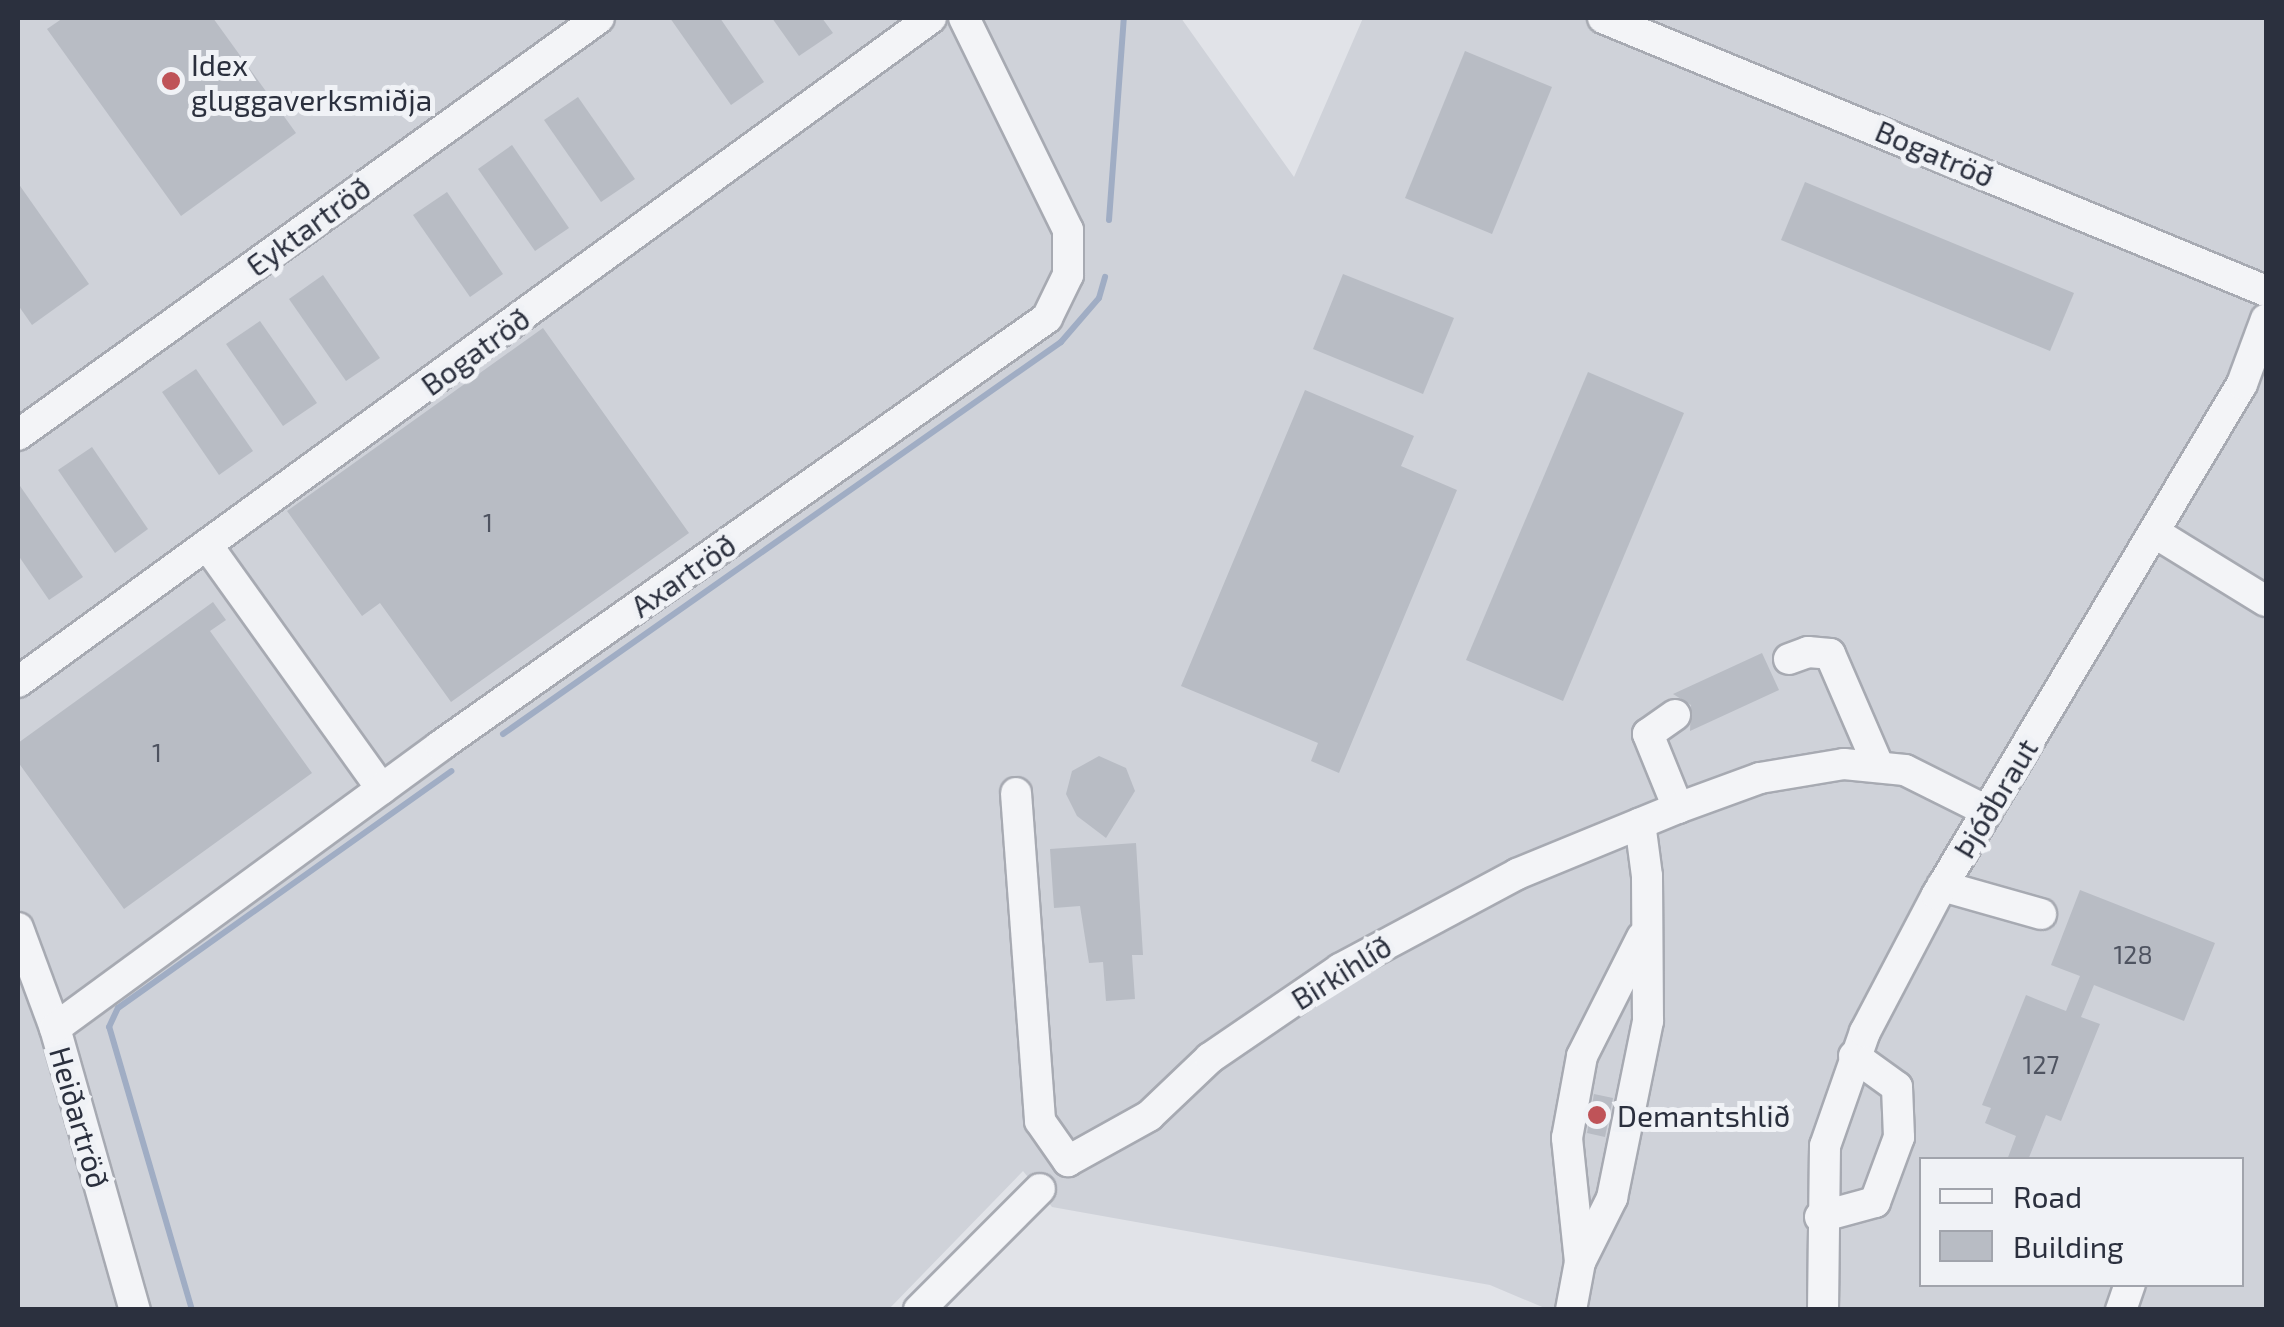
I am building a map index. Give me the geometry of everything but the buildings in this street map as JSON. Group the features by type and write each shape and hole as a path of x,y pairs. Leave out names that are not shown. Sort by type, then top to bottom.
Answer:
{"street":[{"name":"Eyktartröð","path":"18,435 599,18"},
{"name":"Bogatröð","path":"18,682 931,18"},
{"name":"Axartröð","path":"55,1028 382,789 1047,318 1068,275 1068,230 964,18"},
{"name":"Bogatröð","path":"1604,18 2266,291"},
{"name":"Þjóðbraut","path":"1823,1310 1820,1217 1825,1146 1854,1056 1942,886 2157,534 2242,384 2266,319"},
{"path":"2157,534 2266,602"},
{"path":"206,545 382,789"},
{"path":"1790,660 1808,652 1830,654 1878,764"},
{"path":"1675,715 1648,734 1678,808"},
{"name":"Birkihlíð","path":"1016,794 1040,1121 1068,1161 1149,1116 1210,1058 1340,969 1517,874 1678,808 1805,766 1878,764 1905,770 1987,811"},
{"path":"1570,1310 1580,1262 1612,1198 1645,1035 1647,876 1640,824"},
{"path":"1942,886 2041,914"},
{"name":"Heiðartröð","path":"18,928 55,1028 135,1310"},
{"path":"1580,1262 1566,1138 1578,1074 1644,934"},
{"path":"1820,1217 1875,1202 1899,1137 1897,1087 1854,1056"},
{"path":"919,1310 1040,1190"}],"shaded area":[{"path":"18,18 1181,18 1294,177 1363,18 2266,18 2266,1309 1547,1309 1490,1285 1052,1207 1023,1171 889,1309 18,1309"}],"waterway":[{"path":"1109,220 1124,18"},
{"path":"503,734 1061,342 1099,298 1105,277"},
{"path":"192,1310 109,1027 118,1008 451,771"}],"place":[{"name":"Idex gluggaverksmiðja","path":"171,81"},
{"name":"Demantshlið","path":"1597,1115"}]}
